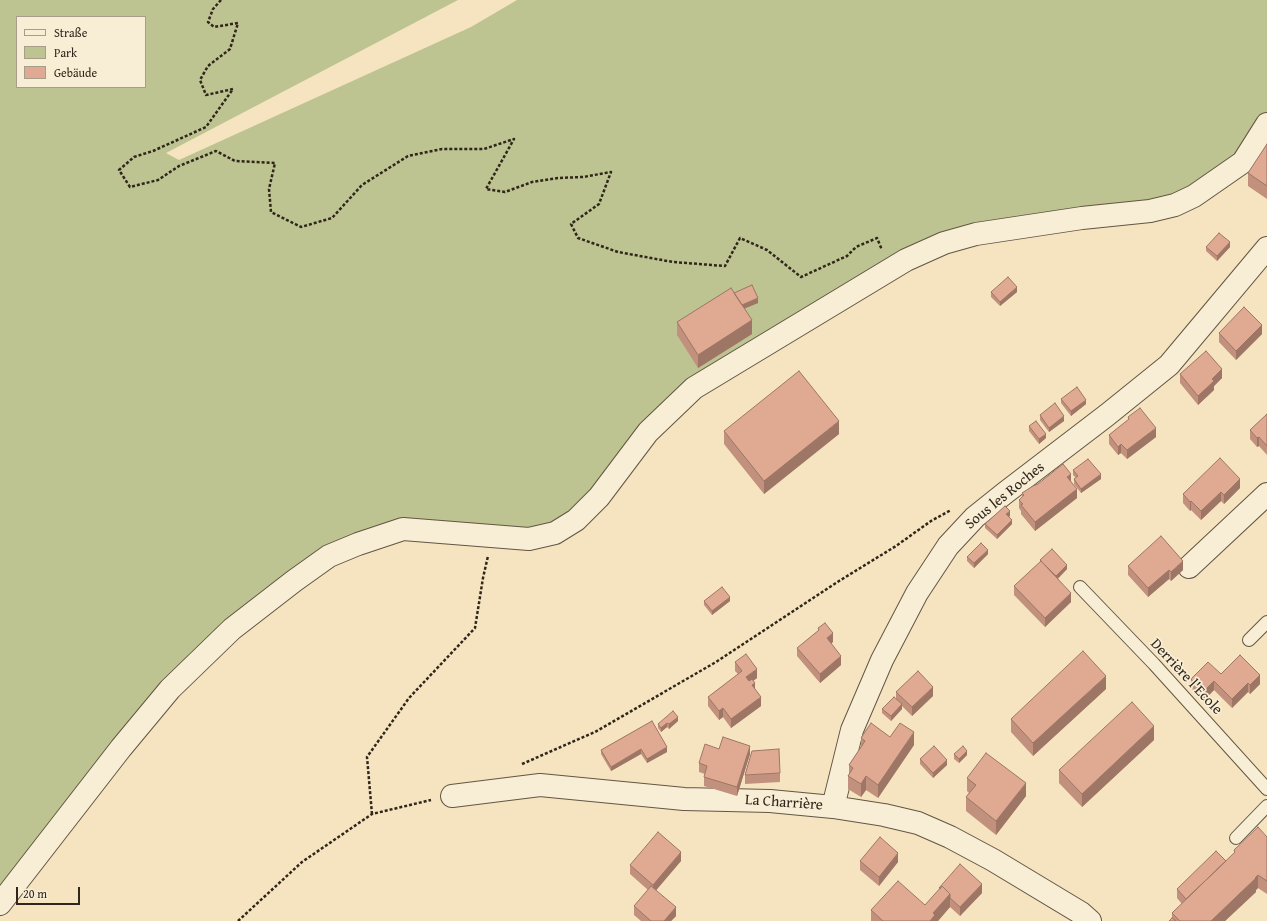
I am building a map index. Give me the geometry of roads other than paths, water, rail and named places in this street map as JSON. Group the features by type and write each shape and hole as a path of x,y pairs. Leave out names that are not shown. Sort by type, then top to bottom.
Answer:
{"street":[{"path":"0,904 116,754 170,689 232,629 294,580 329,556 358,544 403,529 529,539 555,533 576,520 599,497 648,432 694,388 906,260 944,243 976,234 1082,218 1150,211 1175,205 1194,196 1243,162 1267,124"},
{"name":"Sous les Roches","path":"833,807 852,730 882,660 917,593 948,546 975,517 1107,416 1168,365 1267,248"},
{"path":"1189,567 1267,494"},
{"name":"La Charrière","path":"452,796 540,785 684,799 770,801 833,807 884,815 918,823 950,837 993,860 1075,909 1090,921"}],"lane":[{"name":"Derrière l'Ecole","path":"1080,588 1154,664 1267,789"},
{"path":"1250,640 1267,622"},
{"path":"1236,838 1267,806"}]}
